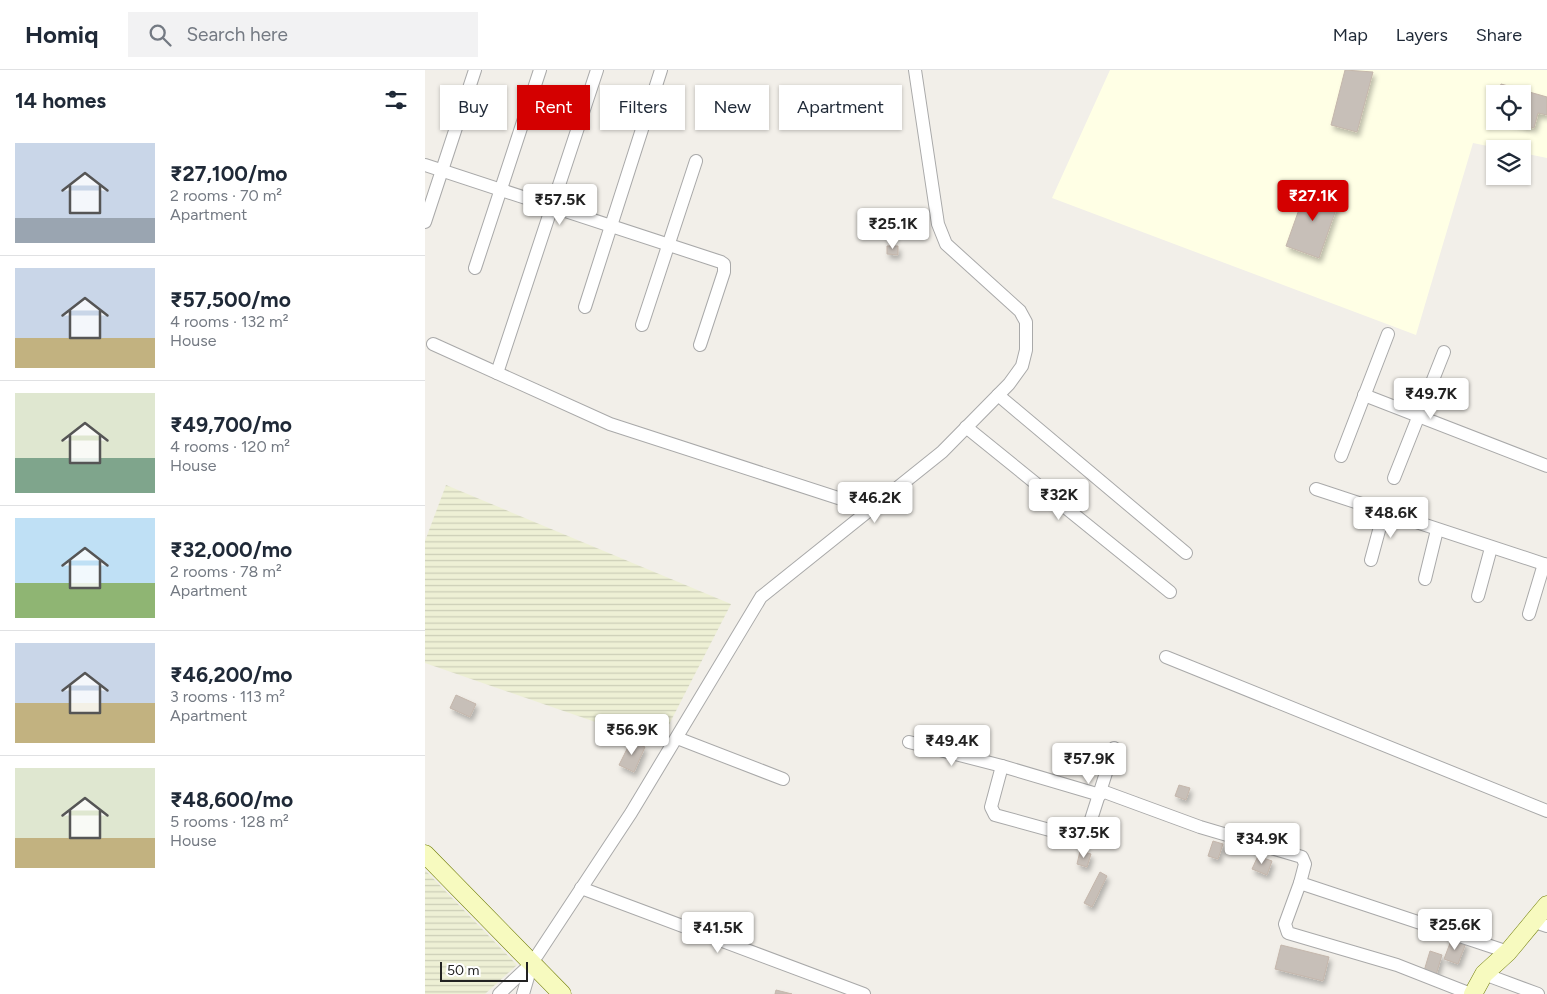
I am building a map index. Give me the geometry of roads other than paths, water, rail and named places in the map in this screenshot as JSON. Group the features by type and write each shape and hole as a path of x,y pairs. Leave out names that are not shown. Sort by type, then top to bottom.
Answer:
{"main road":[{"path":"425,854 562,994"},
{"path":"1472,994 1484,974 1541,924 1547,905"}],"street":[{"path":"425,222 475,70"},
{"path":"475,268 540,70"},
{"path":"497,373 597,70"},
{"path":"585,307 661,70"},
{"path":"499,994 532,963 645,792 761,597 942,452 998,395 1022,366 1026,350 1026,322 1020,311 956,254 943,238 934,207 915,70"},
{"path":"642,325 696,161"},
{"path":"425,165 724,264 724,272 700,345"},
{"path":"1341,456 1388,334"},
{"path":"433,344 610,424 872,509"},
{"path":"1394,478 1444,352"},
{"path":"998,395 1186,553"},
{"path":"1365,395 1547,466"},
{"path":"966,427 1170,592"},
{"path":"1316,490 1545,565 1529,614"},
{"path":"1371,560 1385,512"},
{"path":"1425,579 1437,530"},
{"path":"1478,596 1491,548"},
{"path":"1166,657 1547,811"},
{"path":"677,738 783,780"},
{"path":"909,742 1101,793 1200,827 1301,857 1305,864 1285,924 1288,933 1397,965 1472,994"},
{"path":"1002,766 991,807 995,815 1075,837 1083,836 1087,832 1101,793 1114,748"},
{"path":"1300,883 1508,952"},
{"path":"581,888 864,994"},
{"path":"523,994 532,963"},
{"path":"1484,974 1538,994"}]}
